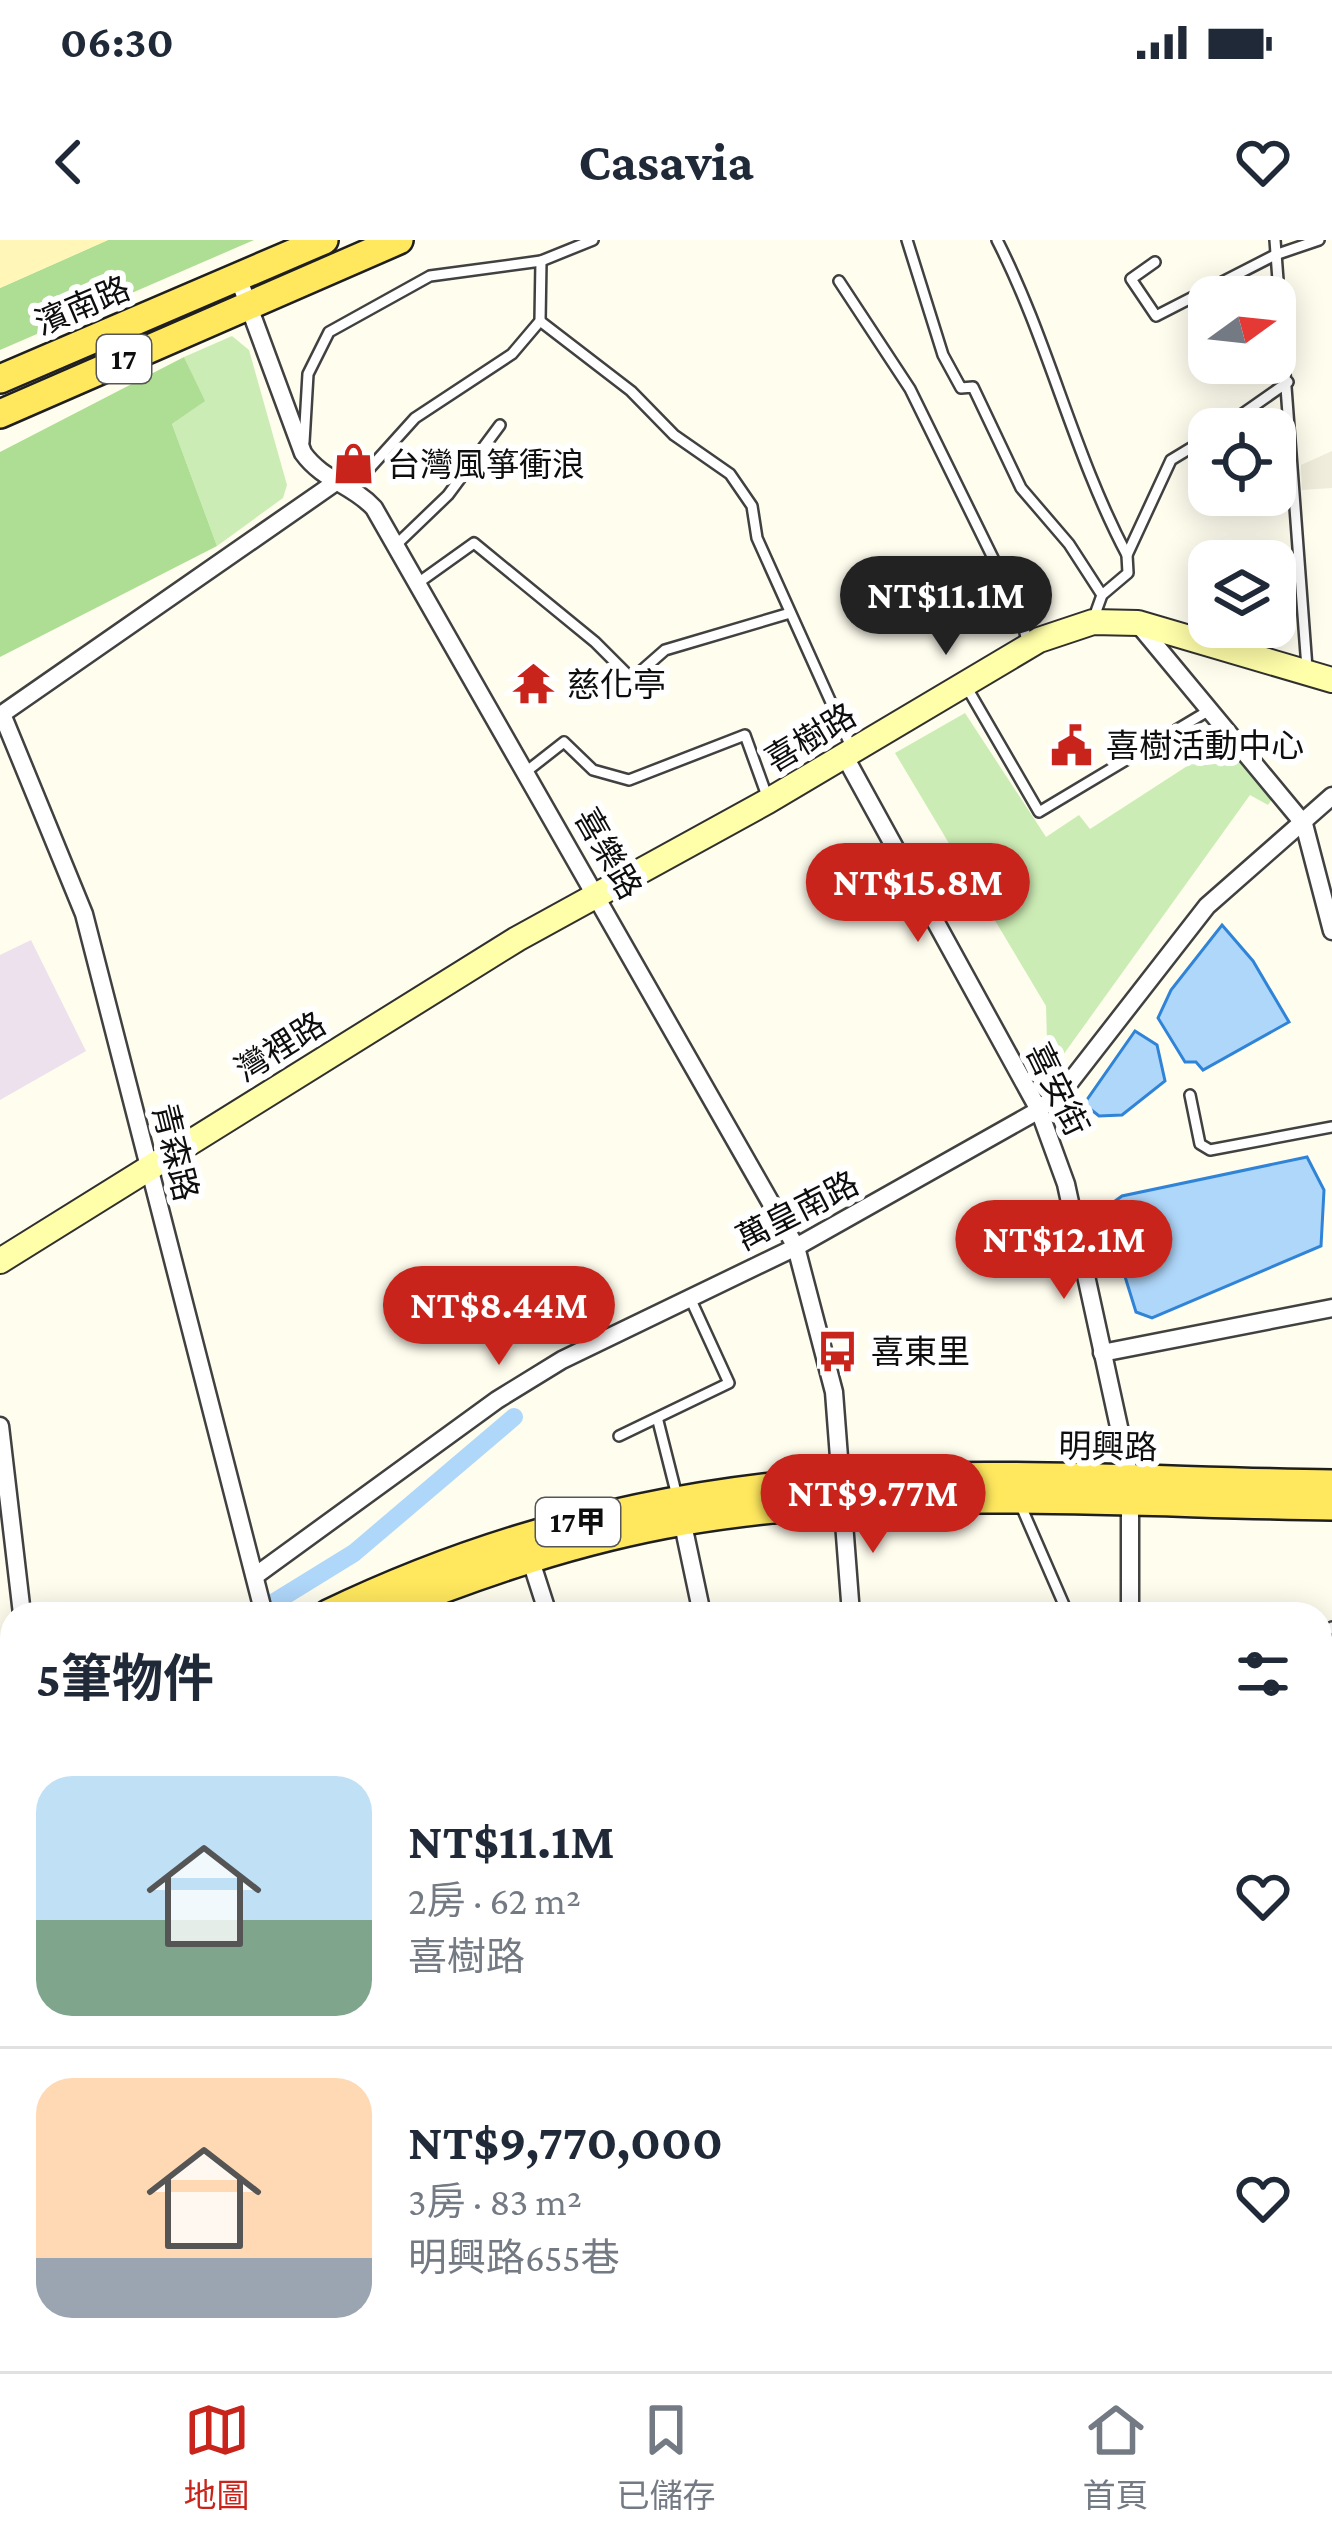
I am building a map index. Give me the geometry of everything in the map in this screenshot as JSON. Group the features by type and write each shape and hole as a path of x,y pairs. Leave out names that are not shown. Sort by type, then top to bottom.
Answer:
{"main road":[{"name":"濱南路","path":"0,414 243,290 324,240"},
{"name":"濱南路","path":"0,379 243,290 399,240"},
{"name":"明興路","path":"842,1491 1018,1501 1332,1484"},
{"name":"明興路","path":"355,1602 442,1564 526,1536 680,1510 842,1491 1130,1492 1332,1506"},
{"name":"明興路","path":"411,1602 680,1510"}],"street":[{"name":"喜樂路","path":"243,290 303,453 374,508 598,893 796,1247 830,1364 850,1602"},
{"path":"2,714 342,486"},
{"name":"喜樹路","path":"598,893 768,801 1028,646 1093,622 1138,623 1320,676"},
{"path":"1138,623 1213,708 1304,824 1332,931"},
{"name":"青森路","path":"2,714 84,914 261,1602"},
{"name":"喜安街","path":"848,752 1039,1110 1066,1184 1130,1492 1130,1602"},
{"name":"萬皇南路","path":"255,1577 497,1400 562,1360 796,1247 1039,1110 1070,1082 1207,906 1332,796"},
{"name":"灣裡路","path":"0,1261 598,893"},
{"path":"1102,1353 1332,1308"},
{"path":"0,1426 21,1602"},
{"path":"680,1510 699,1602"},
{"path":"530,1558 544,1602"}],"lane":[{"path":"303,453 308,374 329,332 430,276 541,261 593,240"},
{"path":"907,240 943,355 961,388 973,387 1021,488 1069,544 1102,595"},
{"path":"997,240 1030,306 1086,474 1126,555 1128,573 1102,595 1093,622"},
{"path":"1275,240 1277,276"},
{"path":"1155,262 1131,279 1156,316 1275,255 1319,240"},
{"path":"342,486 416,418 512,354 540,321 541,261"},
{"path":"839,280 910,389 1021,615 1028,646"},
{"path":"540,321 631,391 674,435 730,474 752,506 757,538 848,752"},
{"path":"1251,408 1285,384"},
{"path":"1288,384 1320,676"},
{"path":"396,545 448,495 500,425"},
{"path":"1126,555 1171,460 1188,450"},
{"path":"418,583 474,543 595,642 632,679 664,650 790,613"},
{"path":"964,682 1039,812 1213,708"},
{"path":"527,771 564,742 592,770 629,780 746,735 768,801"},
{"path":"1190,1095 1200,1144 1210,1150 1332,1126"},
{"path":"619,1436 729,1383 689,1297"},
{"path":"658,1421 680,1510"},
{"path":"1018,1501 1062,1602"}],"shaded area":[{"path":"1332,451 1332,488 1302,490 1301,465"},
{"path":"31,940 86,1051 0,1100 0,955"}],"green space":[{"path":"108,240 254,240 0,350 0,288"},
{"path":"232,336 249,350 287,485 283,498 217,546 172,424 204,401 184,357"},
{"path":"184,357 205,401 172,424 217,546 0,657 0,452"},
{"path":"965,713 1046,837 1079,815 1090,829 1232,737 1276,793 1268,805 1250,795 1048,1076 1046,1006 895,753"}],"sand":[{"path":"0,240 108,240 0,288"}],"water":[{"path":"1222,925 1253,961 1289,1022 1203,1070 1196,1062 1185,1062 1158,1018 1171,990"},
{"path":"1135,1031 1157,1045 1165,1081 1122,1115 1099,1116 1084,1104"},
{"path":"1307,1157 1324,1190 1321,1246 1152,1318 1136,1312 1104,1209 1122,1196"}],"waterway":[{"path":"274,1602 354,1553 514,1417"}],"place":[{"name":"台灣風箏衝浪","path":"353,464"},
{"name":"慈化亭","path":"533,684"},
{"name":"喜樹活動中心","path":"1072,745"},
{"name":"喜東里","path":"837,1351"}]}
